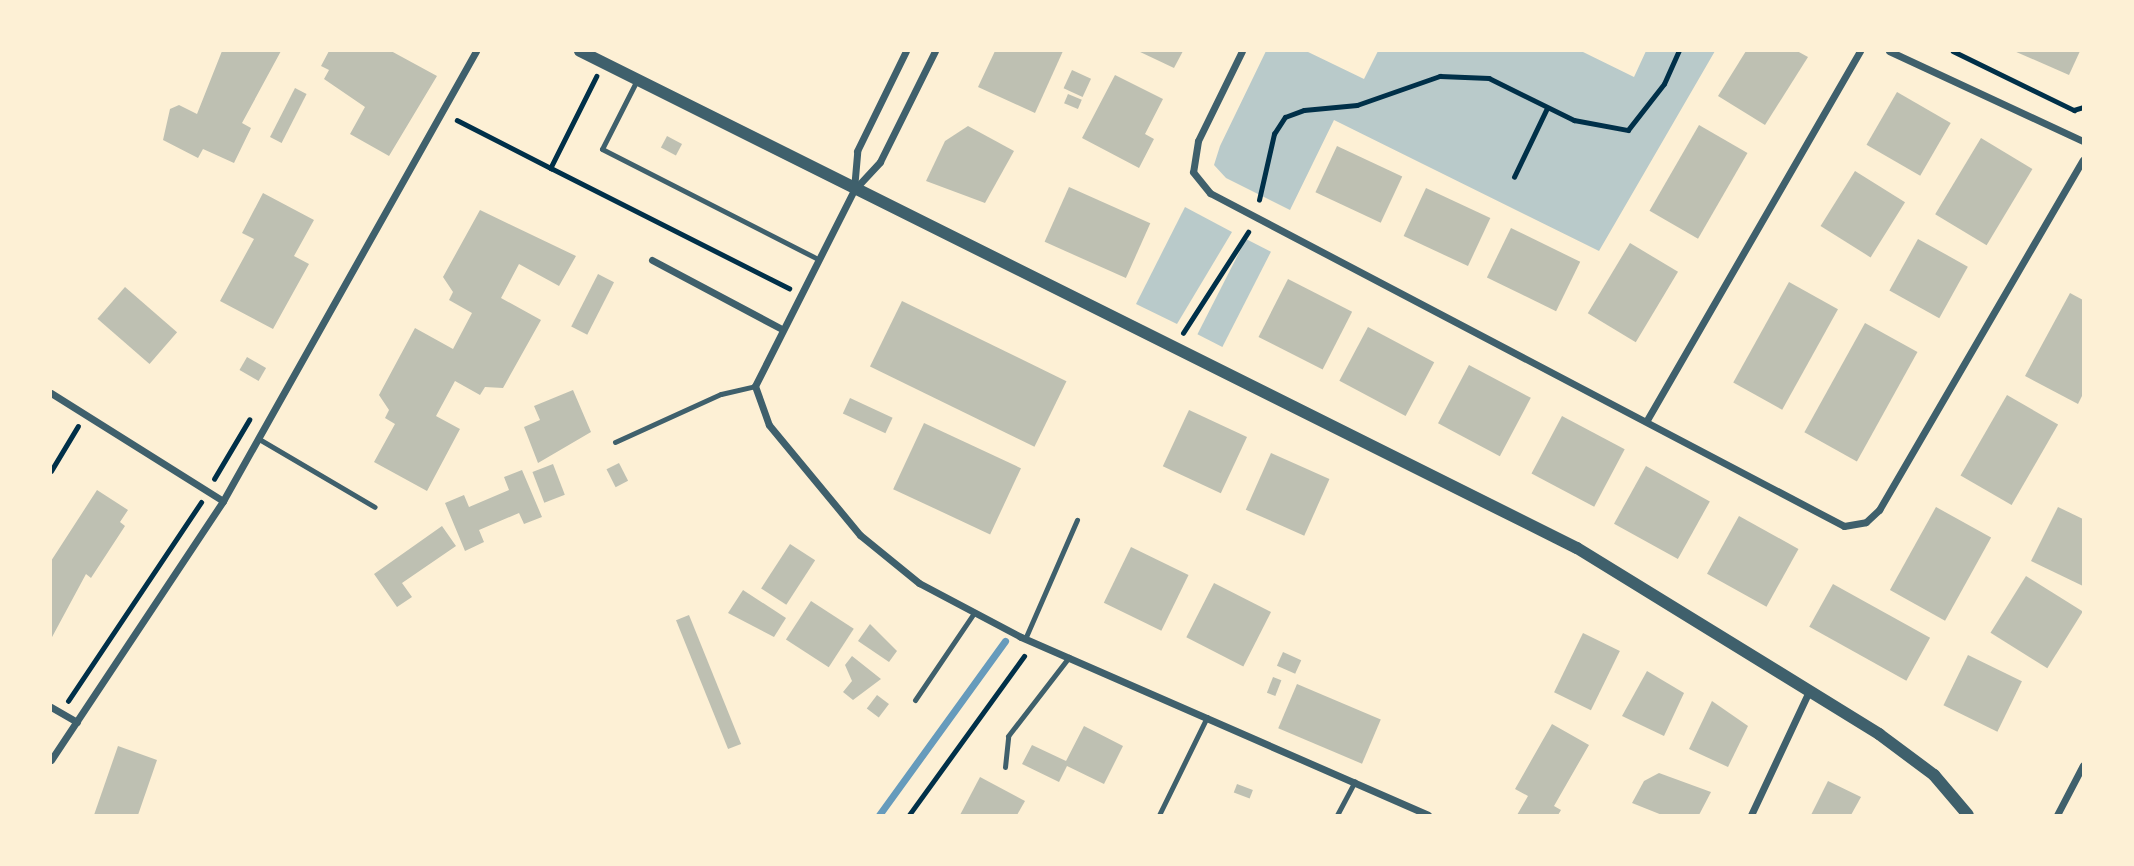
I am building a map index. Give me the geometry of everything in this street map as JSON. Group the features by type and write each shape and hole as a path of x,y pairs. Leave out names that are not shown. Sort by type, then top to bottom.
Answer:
{"street":[{"path":"51,760 223,501 476,51"},
{"path":"580,51 636,82 1577,548 1808,691 1934,775 1968,815"},
{"path":"854,190 857,152 906,51"},
{"path":"935,51 880,162 854,190 755,386 769,425 860,535 891,566 1025,639 1355,780 1428,815"},
{"path":"1242,51 1198,141 1193,172 1231,207 1647,420 1823,520 1844,526 1866,523 2083,160"},
{"path":"1647,420 1860,51"},
{"path":"1889,51 2083,141"},
{"path":"652,260 782,329"},
{"path":"51,393 223,501"},
{"path":"1751,815 1808,691"},
{"path":"51,707 77,722"},
{"path":"2057,815 2083,765"}],"lane":[{"path":"636,82 602,149 818,260"},
{"path":"615,442 721,394 755,386"},
{"path":"259,439 375,507"},
{"path":"1025,639 1077,520"},
{"path":"915,701 974,613"},
{"path":"1005,767 1008,736 1069,657"},
{"path":"1159,815 1207,717"},
{"path":"1337,815 1355,780"}],"path":[{"path":"1258,200 1274,134 1285,117 1304,110 1357,105 1440,76 1489,78 1547,108 1628,130 1664,84 1679,51"},
{"path":"1953,51 2074,110 2083,107"},
{"path":"551,168 603,64"},
{"path":"1514,177 1547,108"},
{"path":"457,120 800,294"},
{"path":"1183,333 1243,230"},
{"path":"51,471 85,414"},
{"path":"60,712 201,502"},
{"path":"909,815 1024,656"}],"shaded area":[{"path":"1266,51 1306,51 1364,79 1378,51 1581,51 1634,77 1646,51 1715,51 1599,251 1334,120 1290,210 1226,178 1214,165 1220,146"},
{"path":"1185,207 1232,232 1177,324 1136,304"},
{"path":"1246,239 1271,252 1222,347 1197,334"}],"building":[{"path":"222,51 281,51 242,123 251,128 234,163 203,149 198,158 163,140 170,109 179,105 197,114"},
{"path":"329,51 391,51 437,76 389,156 350,134 365,107 324,79 329,70 321,66"},
{"path":"995,51 1063,51 1035,113 978,87"},
{"path":"1138,51 1183,51 1174,68"},
{"path":"1746,51 1797,51 1808,57 1765,125 1718,96"},
{"path":"2014,51 2080,51 2069,75"},
{"path":"1072,70 1091,79 1083,97 1064,88"},
{"path":"1115,75 1163,99 1145,134 1154,139 1139,168 1082,138"},
{"path":"295,88 307,94 282,143 270,137"},
{"path":"1897,92 1951,123 1920,176 1866,145"},
{"path":"1068,94 1082,100 1078,109 1064,103"},
{"path":"1699,125 1747,153 1698,239 1650,211"},
{"path":"968,126 1014,151 985,203 926,181 945,141"},
{"path":"667,136 682,144 676,155 661,147"},
{"path":"1981,138 2032,169 1987,245 1935,214"},
{"path":"1337,146 1402,176 1381,223 1315,192"},
{"path":"1855,171 1905,202 1871,257 1821,226"},
{"path":"1069,187 1150,223 1126,278 1045,242"},
{"path":"1426,188 1490,218 1468,266 1404,236"},
{"path":"263,193 314,220 294,256 309,264 273,329 220,301 254,239 242,233"},
{"path":"480,210 576,256 559,286 519,264 501,298 541,320 503,388 485,387 480,395 455,381 436,416 460,429 427,491 374,462 395,424 385,418 389,410 379,395 415,328 453,349 472,313 449,300 453,292 443,277"},
{"path":"1511,228 1580,262 1556,311 1487,277"},
{"path":"1918,239 1968,267 1939,318 1889,291"},
{"path":"1630,243 1678,272 1636,342 1588,313"},
{"path":"598,274 614,282 587,335 571,327"},
{"path":"1288,279 1352,312 1323,370 1258,337"},
{"path":"1789,282 1838,309 1782,410 1733,383"},
{"path":"125,287 177,332 150,364 97,319"},
{"path":"2070,293 2083,300 2083,394 2078,404 2025,376"},
{"path":"902,301 1066,381 1034,447 870,367"},
{"path":"1865,323 1917,352 1857,461 1804,432"},
{"path":"1368,327 1434,362 1406,416 1339,381"},
{"path":"247,357 266,368 259,381 240,370"},
{"path":"1469,365 1531,398 1500,456 1438,423"},
{"path":"573,390 591,432 538,463 524,427 540,420 534,406"},
{"path":"2007,395 2058,424 2012,505 1960,476"},
{"path":"850,398 893,418 885,433 843,413"},
{"path":"1189,410 1247,437 1221,493 1163,466"},
{"path":"1562,416 1625,449 1594,507 1531,473"},
{"path":"924,423 1021,468 990,534 893,489"},
{"path":"1271,453 1329,479 1304,536 1246,510"},
{"path":"619,463 628,481 616,487 607,469"},
{"path":"553,464 565,495 544,503 532,472"},
{"path":"1646,466 1710,501 1678,559 1614,524"},
{"path":"522,470 542,517 524,524 519,513 479,530 484,542 465,551 445,503 464,495 469,507 509,490 504,477"},
{"path":"97,490 128,510 120,522 125,526 91,578 86,574 51,639 51,561"},
{"path":"1936,507 1991,538 1945,621 1890,590"},
{"path":"2058,507 2083,519 2083,586 2031,561"},
{"path":"1739,516 1798,549 1766,607 1707,574"},
{"path":"442,526 456,546 402,583 412,597 397,607 374,574"},
{"path":"790,544 815,560 786,605 761,588"},
{"path":"1131,547 1189,575 1161,631 1104,603"},
{"path":"2026,576 2083,612 2047,668 1990,633"},
{"path":"1214,583 1271,612 1243,666 1186,637"},
{"path":"1833,584 1930,638 1906,681 1809,627"},
{"path":"743,590 786,618 774,637 728,613"},
{"path":"811,601 854,629 829,667 786,640"},
{"path":"689,615 741,744 728,749 676,620"},
{"path":"870,624 897,651 889,662 858,641"},
{"path":"1583,633 1620,651 1591,710 1554,692"},
{"path":"1283,652 1301,660 1295,674 1277,666"},
{"path":"1968,655 2022,681 1997,732 1943,705"},
{"path":"852,656 881,679 853,700 843,692 852,681 845,665"},
{"path":"1647,671 1684,693 1664,736 1622,716"},
{"path":"1273,677 1281,680 1275,696 1267,693"},
{"path":"1297,684 1381,720 1362,764 1278,728"},
{"path":"877,695 889,704 879,718 867,709"},
{"path":"1712,701 1748,726 1728,767 1689,749"},
{"path":"1552,724 1589,745 1554,806 1561,810 1558,815 1517,815 1528,796 1515,789"},
{"path":"1084,726 1123,746 1104,784 1067,766 1059,782 1022,764 1032,745 1066,761"},
{"path":"118,746 157,760 138,815 94,815"},
{"path":"1659,773 1711,792 1699,815 1662,815 1632,803 1644,781"},
{"path":"980,777 1025,801 1017,815 960,815"},
{"path":"1828,781 1861,797 1851,815 1811,815"},
{"path":"1237,784 1253,790 1250,798 1234,792"}],"waterway":[{"path":"879,815 1005,641"}]}
